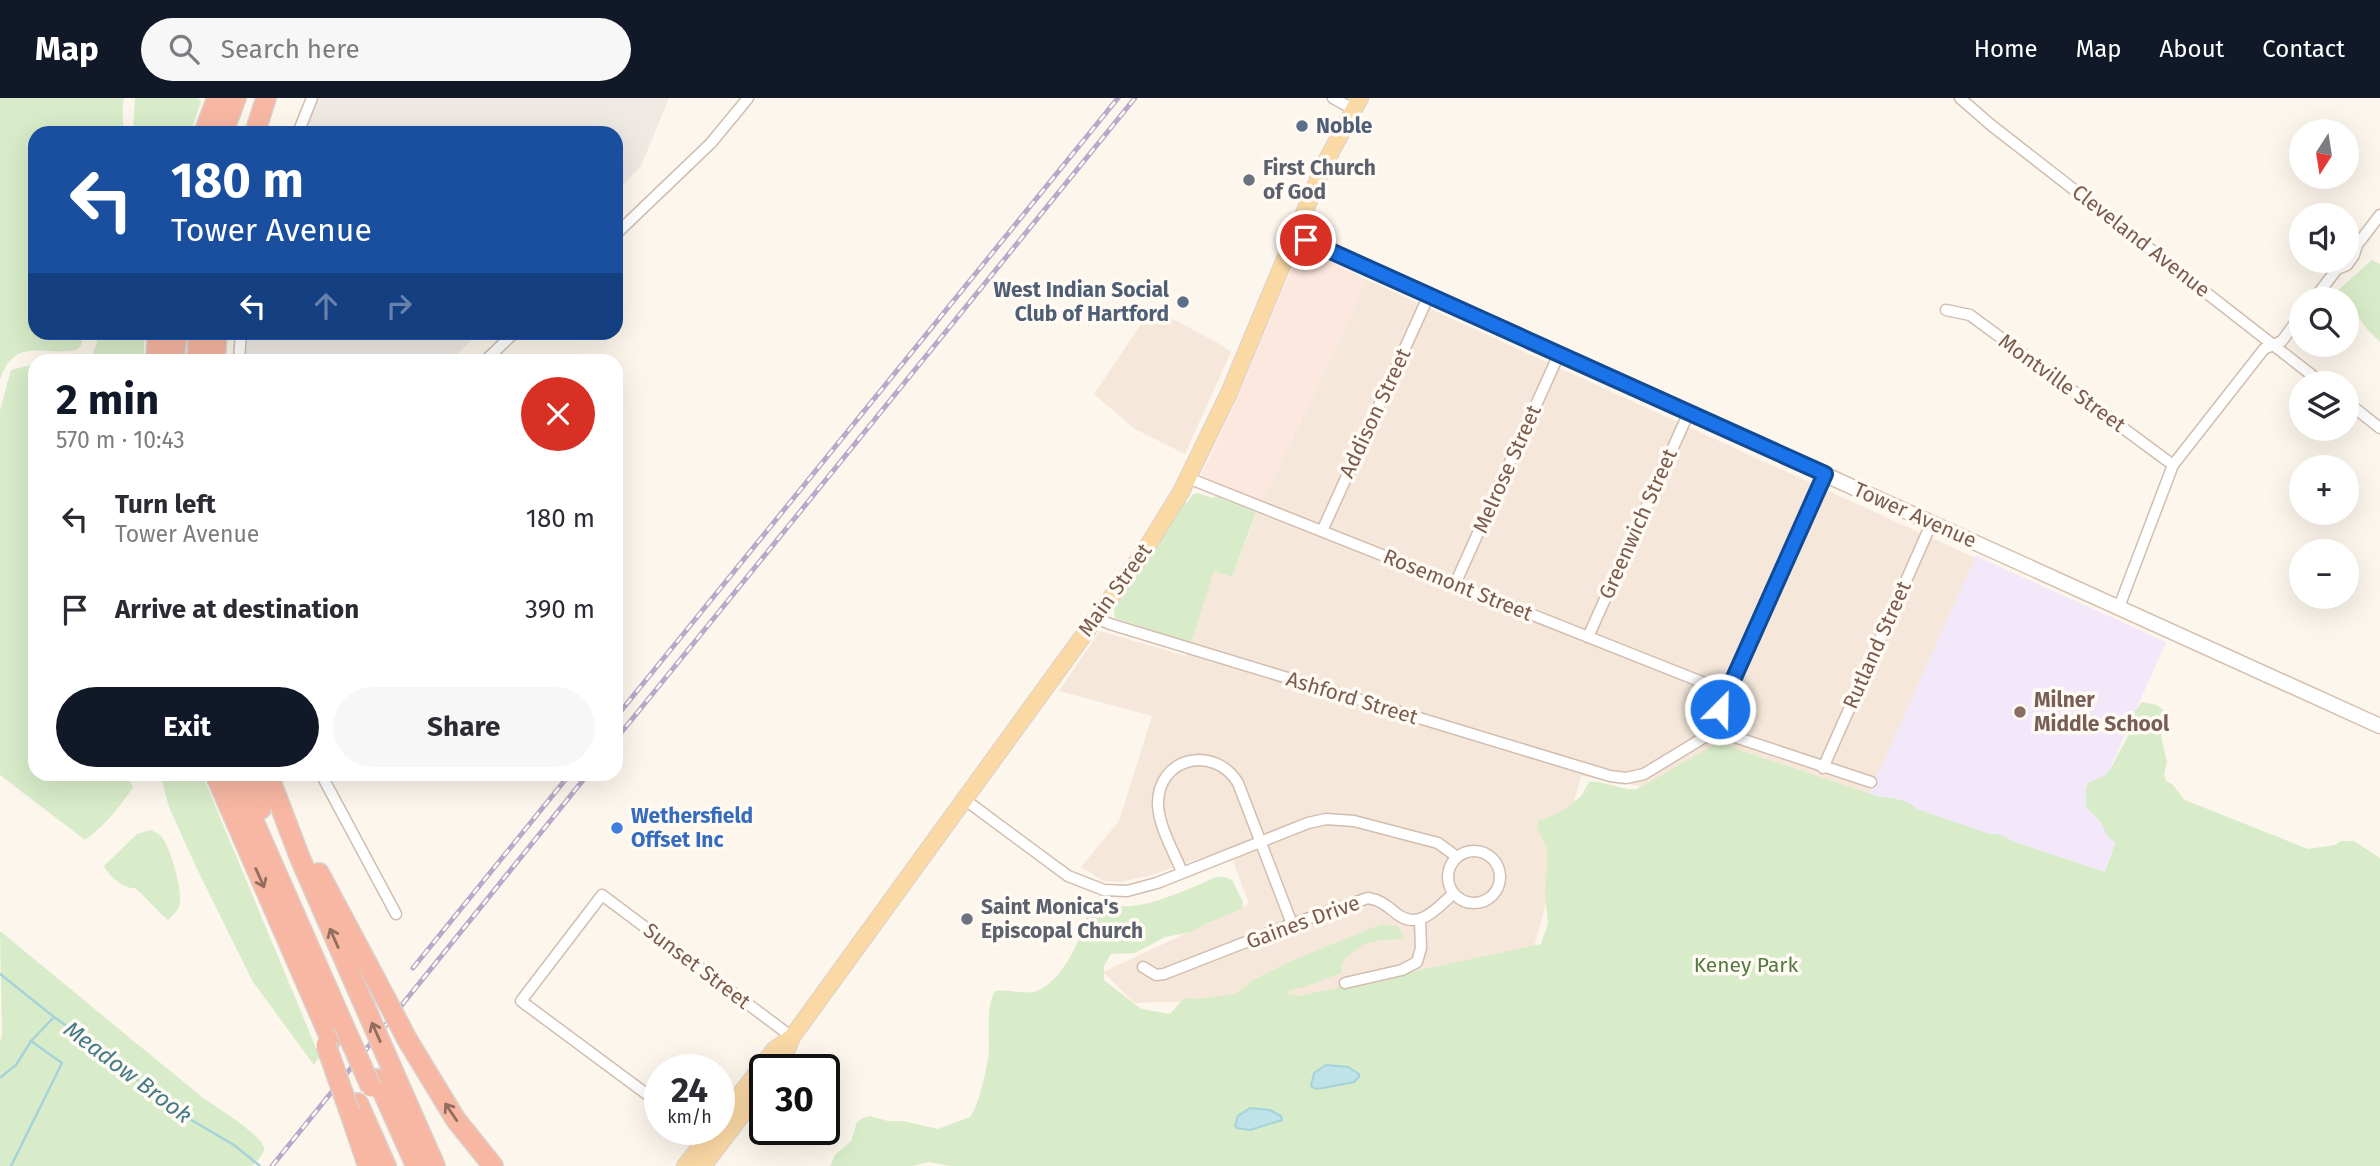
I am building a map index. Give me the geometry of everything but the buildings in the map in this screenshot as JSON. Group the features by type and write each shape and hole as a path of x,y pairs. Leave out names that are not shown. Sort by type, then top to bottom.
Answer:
{"highway":[{"path":"207,126 217,98"},
{"path":"226,126 236,98"},
{"path":"239,126 247,98"},
{"path":"257,126 266,98"},
{"path":"218,781 320,1014 342,1025"},
{"path":"236,781 405,1166"},
{"path":"252,781 342,1025 369,1089 416,1166"},
{"path":"270,781 285,823 342,1025"},
{"path":"285,823 319,874 408,1041 451,1113 493,1166"},
{"path":"369,1089 369,1166"},
{"path":"369,1089 386,1166"},
{"path":"369,1089 435,1166"}],"main road":[{"name":"Main Street","path":"792,1037 1144,552 1188,478 1229,393 1324,165 1357,103"},
{"name":"Tower Avenue","path":"1296,235 2380,726"},
{"path":"785,1054 792,1037"},
{"path":"735,1108 774,1050 792,1037"},
{"path":"735,1112 749,1099"},
{"path":"685,1166 706,1145"},
{"path":"703,1166 710,1145"}],"street":[{"path":"301,126 312,98"},
{"path":"623,227 721,133 748,98"},
{"path":"1333,98 1357,103"},
{"name":"Cleveland Avenue","path":"1960,98 2307,371"},
{"path":"2359,239 2380,215"},
{"name":"Addison Street","path":"1322,531 1429,295"},
{"name":"Montville Street","path":"1946,310 1970,316 2173,465"},
{"path":"2119,607 2173,465 2264,349 2282,341 2289,331"},
{"path":"492,354 506,340"},
{"name":"Melrose Street","path":"1455,584 1559,354"},
{"path":"2359,411 2380,428"},
{"name":"Greenwich Street","path":"1588,637 1689,412"},
{"path":"1825,474 1712,727 1823,768 1871,782"},
{"name":"Rosemont Street","path":"1188,478 1727,692"},
{"name":"Rutland Street","path":"1823,768 1932,522"},
{"name":"Ashford Street","path":"1096,618 1610,776 1626,778 1644,774 1703,739 1712,727"},
{"path":"1182,872 1160,816 1160,789 1164,780 1180,765 1205,760 1227,770 1238,783 1292,924"},
{"path":"325,781 396,914"},
{"path":"964,799 1064,874 1104,890 1127,891 1157,884 1182,872 1326,819 1340,819 1438,843 1457,857"},
{"path":"1474,851 1491,857 1500,873 1500,882 1491,897 1483,902 1465,902 1453,894 1447,876 1457,857 1474,851"},
{"path":"1345,983 1402,970 1417,962 1421,948 1420,919 1427,918 1453,894"},
{"name":"Sunset Street","path":"644,1092 521,1001 602,895 792,1037"},
{"name":"Gaines Drive","path":"1143,967 1156,975 1164,974 1292,924 1368,898 1378,899 1403,918 1420,919"}],"shaded area":[{"path":"319,98 669,98 641,166 623,185 623,126 308,126"},
{"path":"1303,251 1309,251 1365,279 1346,326 1262,501 1202,476 1202,473 1235,403 1297,256"},
{"path":"1365,279 1982,561 1875,814 1652,788 1581,776 1531,958 1352,996 1134,1003 1103,972 1249,904 1228,848 1155,874 1121,882 1103,881 1081,867 1119,821 1152,716 1059,691 1100,631 1186,656 1214,571 1232,577 1256,514 1346,326"},
{"path":"1152,308 1231,352 1185,454 1135,429 1094,394"},
{"path":"247,340 472,340 457,354 246,354"},
{"name":"Milner Middle School","path":"1976,556 2166,642 2110,769 2136,780 2105,872 1869,794"}],"green space":[{"path":"0,98 124,98 123,126 28,126 28,340 82,340 81,346 76,350 21,353 6,366 0,380"},
{"path":"135,98 198,98 201,102 192,126 133,126"},
{"path":"2372,260 2380,264 2380,342 2359,318 2359,287 2342,287"},
{"path":"98,340 144,340 143,354 93,354"},
{"path":"28,366 28,781 130,781 133,787 112,815 85,840 0,775 0,410 11,370"},
{"path":"1197,493 1213,498 1215,496 1256,512 1232,577 1214,571 1191,643 1115,618 1114,610 1185,502"},
{"name":"Keney Park","path":"2142,702 2157,705 2168,714 2161,736 2167,762 2164,774 2166,781 2172,784 2185,800 2308,849 2335,845 2341,841 2354,841 2380,858 2380,1166 950,1166 929,1162 913,1166 830,1166 835,1155 851,1141 857,1122 863,1118 870,1116 938,1129 970,1117 977,1104 985,1073 989,1047 989,1011 995,991 1033,992 1050,983 1064,966 1080,937 1092,903 1139,905 1213,878 1232,880 1243,902 1242,909 1192,932 1165,937 1135,953 1111,954 1104,966 1104,980 1141,1009 1170,1014 1184,998 1199,999 1235,994 1255,979 1291,961 1382,924 1398,926 1405,939 1364,944 1345,958 1341,973 1289,990 1288,994 1299,996 1541,944 1548,924 1545,895 1548,852 1537,827 1538,820 1571,805 1589,782 1637,789 1716,744 1877,796 1904,801 1917,809 1990,834 1999,834 2015,842 2105,872 2115,843 2108,837 2100,821 2086,807 2086,789 2088,783 2104,776 2111,768 2130,732 2135,711"},
{"path":"162,781 205,781 314,1043 319,1057 314,1065 253,982 169,807"},
{"path":"151,830 164,841 179,887 179,905 168,920 135,888 117,881 104,866 137,834"},
{"path":"0,931 203,1098 255,1136 264,1148 260,1158 252,1166 0,1166"}],"water":[{"path":"1326,1065 1348,1067 1359,1074 1359,1077 1354,1082 1316,1089 1311,1086 1314,1073"},
{"path":"1250,1108 1270,1110 1281,1116 1282,1120 1250,1130 1237,1128 1235,1126 1238,1116"}],"waterway":[{"name":"Meadow Brook","path":"0,974 176,1111 234,1145 260,1166"},
{"path":"11,1166 62,1063 31,1041 54,1017"},
{"path":"1,1077 16,1065 31,1041"}],"railway":[{"path":"623,708 1118,98"},
{"path":"623,730 1135,98"},
{"path":"413,968 564,781"},
{"path":"272,1166 582,781"}],"place":[{"name":"Noble","path":"1302,126"},
{"name":"First Church of God","path":"1249,180"},
{"name":"West Indian Social Club of Hartford","path":"1183,302"},
{"name":"Milner Middle School","path":"2020,712"},
{"name":"Wethersfield Offset Inc","path":"617,828"},
{"name":"Saint Monica's Episcopal Church","path":"967,919"}],"route":[{"path":"1306,240 1825,474 1720,709"}]}
